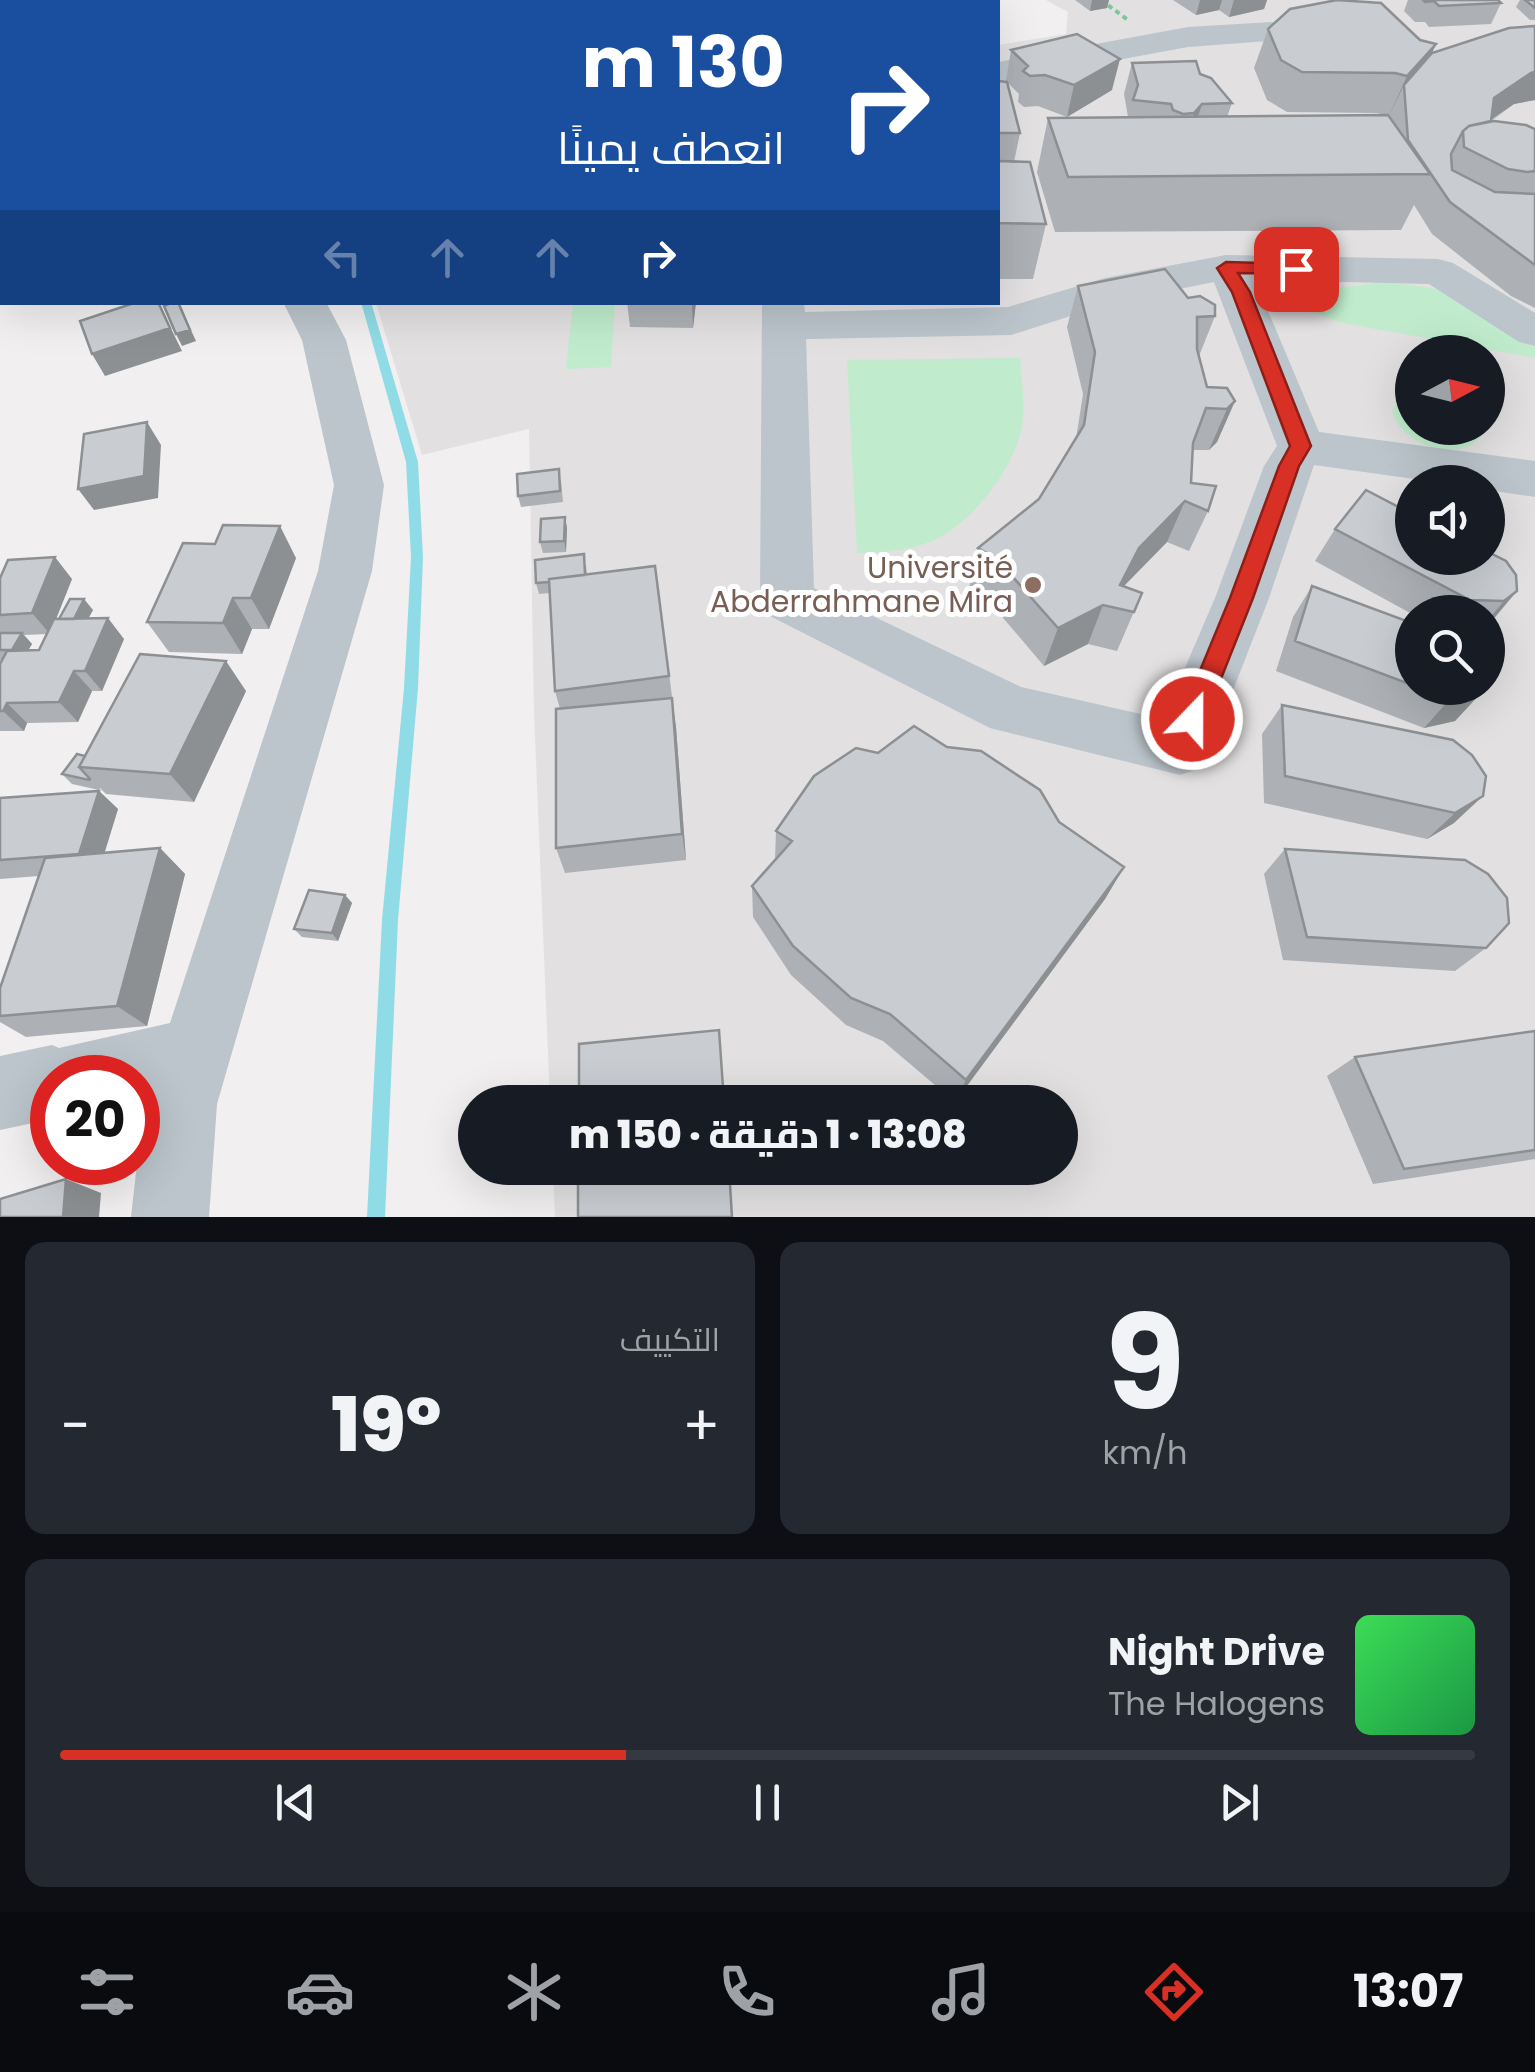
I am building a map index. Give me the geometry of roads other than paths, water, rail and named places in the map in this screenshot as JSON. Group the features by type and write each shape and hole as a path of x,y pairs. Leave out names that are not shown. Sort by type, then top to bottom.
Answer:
{"street":[{"path":"1148,9 1188,37"},
{"path":"1000,72 1188,37 1377,26"},
{"path":"1226,268 1241,292 1300,446 1180,749 1011,710 787,600 783,314 1011,321 1105,291 1226,268 1438,272 1535,332"},
{"path":"170,1217 180,1104 345,571 358,485 324,340 306,305"},
{"path":"1300,446 1535,479"},
{"path":"160,1061 194,1054"},
{"path":"0,1092 30,1086"}],"waterway":[{"path":"367,305 412,462 417,557 411,688 390,920 376,1217"}],"place":[{"name":"Université Abderrahmane Mira","path":"1033,585"}]}
